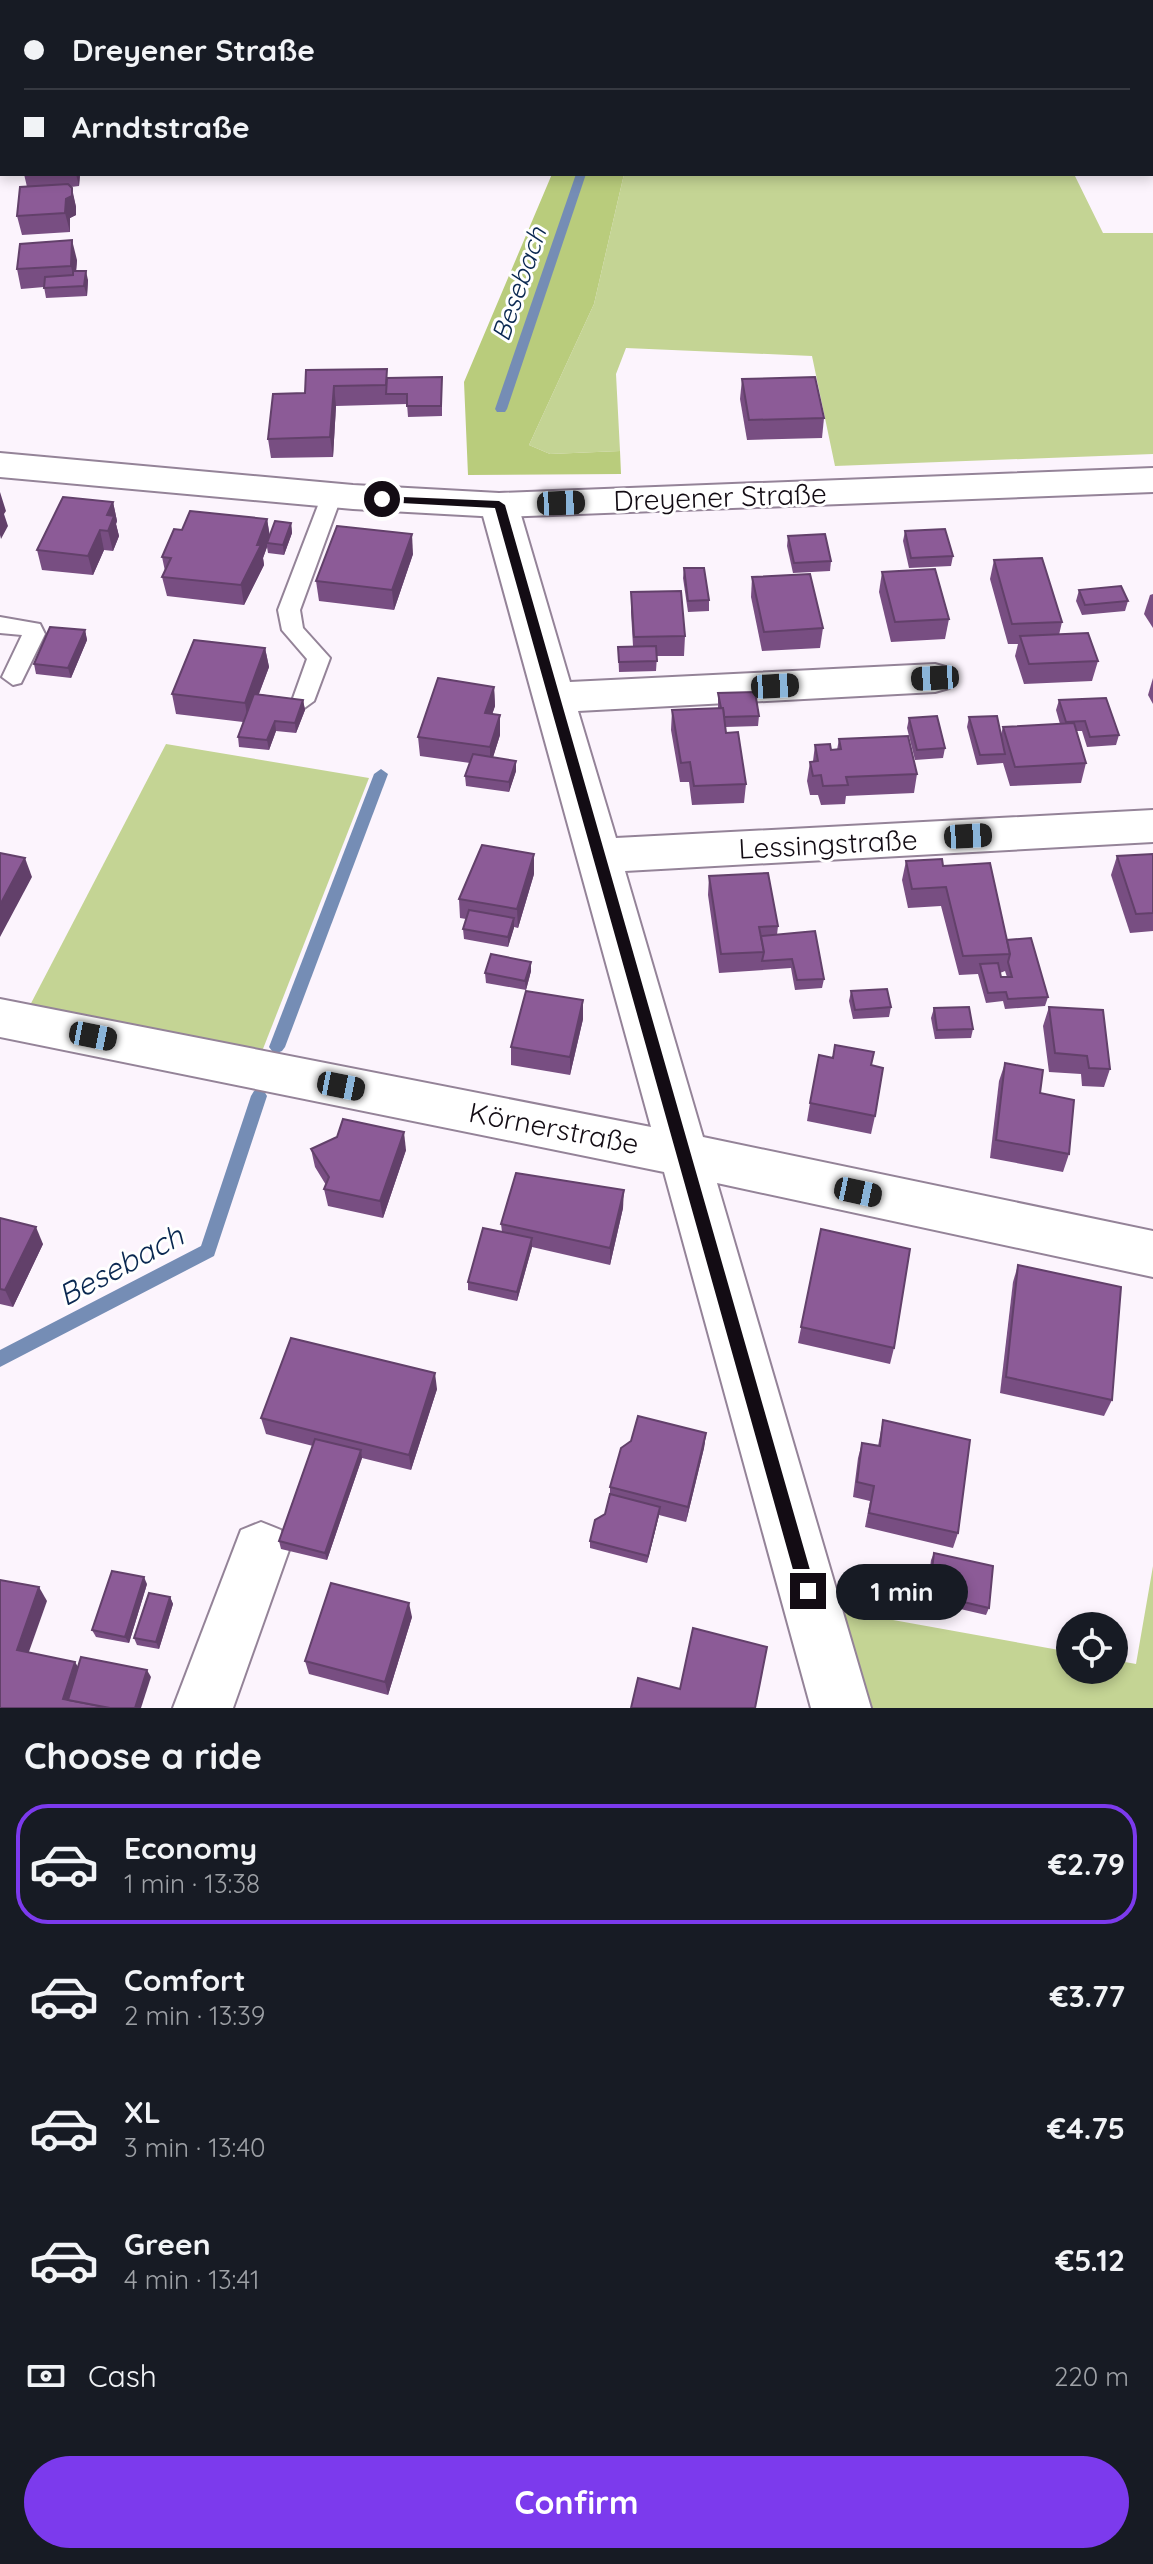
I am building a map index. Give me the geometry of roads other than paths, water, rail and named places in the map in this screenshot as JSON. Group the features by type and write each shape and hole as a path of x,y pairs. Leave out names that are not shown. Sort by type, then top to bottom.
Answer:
{"street":[{"name":"Dreyener Straße","path":"0,465 332,495 499,505 1153,480"},
{"path":"499,505 681,1154 841,1708"},
{"path":"552,698 935,678"},
{"name":"Lessingstraße","path":"598,856 1153,826"},
{"name":"Körnerstraße","path":"0,1018 681,1154 1153,1254"},
{"path":"203,1708 261,1550"}],"lane":[{"path":"303,701 319,658 293,630 289,610 332,495"},
{"path":"0,625 32,629 34,634 13,677"}],"waterway":[{"name":"Besebach","path":"501,409 580,176"},
{"name":"Besebach","path":"277,1047 381,774"},
{"name":"Besebach","path":"0,1359 208,1251 259,1096"}]}
